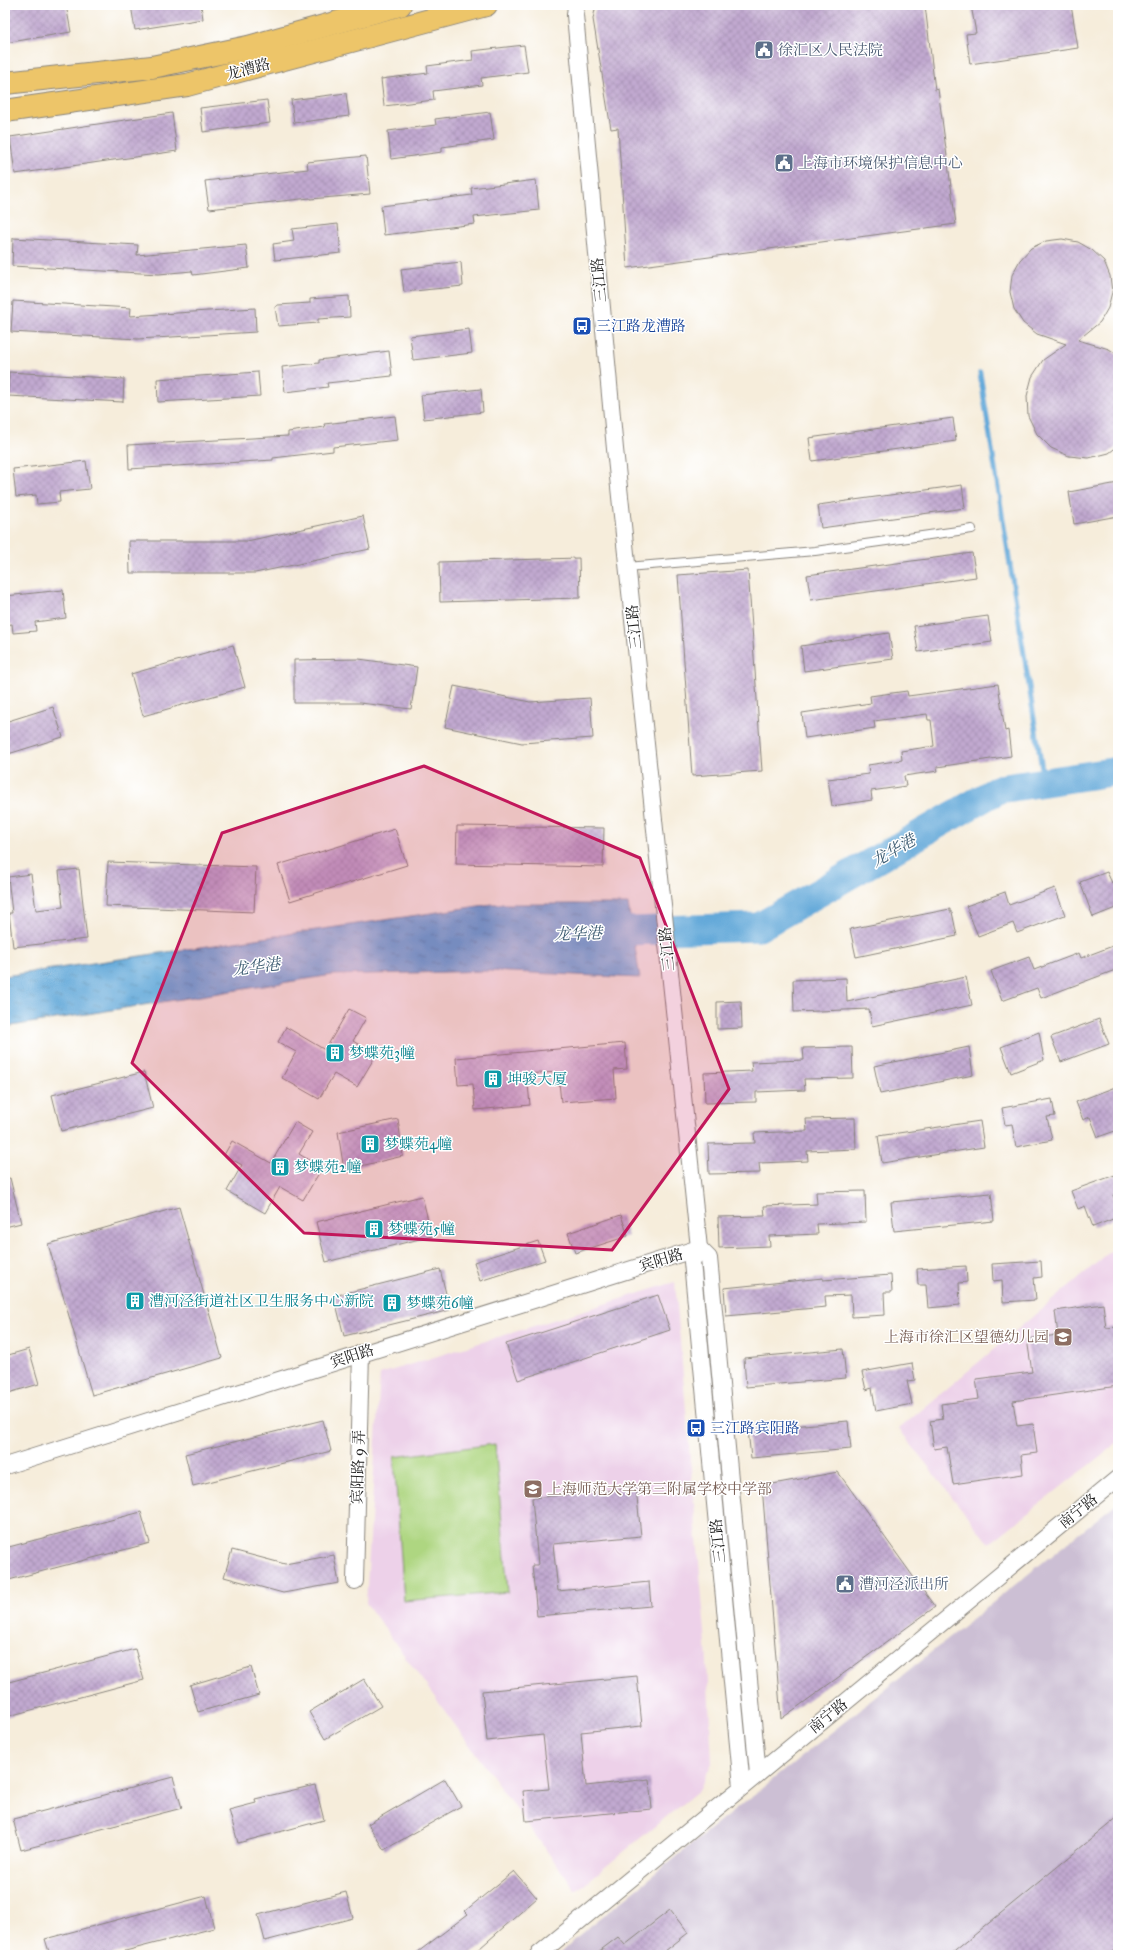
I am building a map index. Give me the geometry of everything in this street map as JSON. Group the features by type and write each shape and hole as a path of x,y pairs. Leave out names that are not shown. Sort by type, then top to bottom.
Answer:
{"main road":[{"name":"龙漕路","path":"5,83 152,67 248,47 400,5"},
{"name":"龙漕路","path":"5,111 187,85 486,5"}],"street":[{"name":"三江路","path":"576,5 575,15 603,325 699,1248 692,1262 742,1787"},
{"name":"三江路","path":"699,1248 709,1258 758,1774"},
{"name":"宾阳路","path":"5,1466 699,1248"},
{"name":"宾阳路 9 弄","path":"355,1581 361,1353"},
{"name":"南宁路","path":"538,1955 1118,1478"}],"lane":[{"path":"628,567 815,551 972,529"}],"highlighted area":[{"path":"424,766 640,858 729,1089 612,1250 304,1233 132,1063 222,833"}],"shaded area":[{"name":"上海市徐汇区望德幼儿园","path":"1118,1245 1118,1442 989,1544 899,1429"},
{"name":"上海师范大学第三附属学校中学部","path":"675,1282 706,1644 712,1763 699,1790 576,1891 366,1603 380,1374"},
{"path":"1118,1502 1118,1955 558,1955 578,1936"}],"green space":[{"path":"495,1444 508,1592 404,1601 394,1457"}],"water":[{"path":"492,904 628,904 640,978 489,971 332,975 5,1027 5,976"}],"building":[{"path":"5,5 66,5 71,32 5,43"},
{"path":"131,5 201,5 203,19 135,30"},
{"path":"596,5 925,5 935,90 938,89 956,224 627,268 618,128 611,129 593,19"},
{"path":"971,5 1071,5 1078,48 970,64 966,34 976,33"},
{"path":"524,45 528,72 481,78 482,85 433,91 434,100 384,106 381,79 428,73 427,66 473,60 472,51"},
{"path":"346,93 349,116 294,123 291,100"},
{"path":"267,100 270,123 203,132 200,108"},
{"path":"490,112 494,140 442,147 442,152 391,159 388,131 436,125 435,119"},
{"path":"172,113 177,151 15,174 10,137"},
{"path":"366,156 370,194 310,198 209,209 205,181 308,169 307,162"},
{"path":"536,180 539,210 474,217 475,224 384,235 381,206 472,195 471,188"},
{"path":"338,224 341,253 275,260 273,244 294,241 292,229"},
{"path":"13,238 138,245 137,255 246,245 249,268 193,275 192,271 159,274 12,266"},
{"path":"1062,239 1078,242 1092,250 1104,261 1110,276 1112,292 1108,308 1100,322 1078,340 1109,349 1118,355 1118,446 1109,453 1089,458 1069,456 1051,448 1037,434 1028,416 1027,396 1032,377 1043,360 1066,344 1037,334 1023,323 1014,309 1010,292 1012,275 1020,260 1031,248 1046,241"},
{"path":"461,262 463,286 404,292 401,269"},
{"path":"349,296 350,317 318,319 318,323 278,326 275,307 278,305 310,303 310,299"},
{"path":"13,301 131,308 130,316 255,308 256,332 138,339 11,332"},
{"path":"469,329 472,353 413,360 410,336"},
{"path":"389,351 392,376 327,383 328,387 285,392 282,367 319,363 319,360"},
{"path":"9,372 124,379 123,402 8,396"},
{"path":"258,372 260,396 158,402 157,379"},
{"path":"481,389 483,412 424,419 421,395"},
{"path":"395,416 398,440 333,447 333,451 273,458 273,460 129,469 128,445 288,436 288,432 325,427 324,424"},
{"path":"953,418 956,441 812,461 809,438"},
{"path":"86,461 90,489 59,492 60,502 37,504 36,495 16,497 13,469"},
{"path":"1118,483 1118,516 1074,524 1069,492"},
{"path":"962,485 965,508 821,528 818,505"},
{"path":"363,516 370,549 255,573 130,573 129,541 247,541"},
{"path":"972,553 976,577 811,600 807,575"},
{"path":"579,558 580,598 440,602 439,562"},
{"path":"748,570 762,771 692,776 678,575"},
{"path":"63,590 66,618 35,622 36,631 13,633 12,624 5,625 5,596"},
{"path":"988,616 992,642 918,652 914,626"},
{"path":"889,633 893,659 804,671 801,646"},
{"path":"233,645 245,687 143,716 131,674"},
{"path":"359,659 417,667 411,709 360,703 294,703 294,660"},
{"path":"998,684 1005,731 1008,730 1011,756 937,767 938,771 904,776 906,786 871,791 872,800 832,806 828,779 869,774 868,765 902,760 901,751 934,746 931,720 928,720 927,714 874,721 875,728 805,738 802,713 871,703 870,696 907,691 908,696"},
{"path":"454,686 530,702 590,698 593,738 522,743 445,727"},
{"path":"53,707 63,737 5,755 5,722"},
{"path":"457,826 604,828 603,867 456,864"},
{"path":"395,829 407,865 290,901 278,865"},
{"path":"108,862 256,867 254,912 106,906"},
{"path":"79,869 87,939 13,947 9,913 12,913 8,877 31,874 36,910 63,907 59,871"},
{"path":"1107,872 1112,883 1118,881 1118,907 1093,917 1080,882"},
{"path":"1055,888 1065,915 1017,933 1013,923 978,936 966,906 1005,892 1009,905"},
{"path":"950,909 957,936 856,957 850,929"},
{"path":"1118,944 1118,969 1041,998 1037,988 1002,1001 991,971 1029,957 1034,970 1079,953 1081,958"},
{"path":"966,977 972,1005 872,1026 869,1009 794,1012 793,980 846,978 847,1002"},
{"path":"741,1001 742,1028 717,1029 717,1002"},
{"name":"梦蝶苑3幢","path":"349,1009 366,1018 353,1041 376,1055 357,1087 334,1074 319,1099 282,1078 296,1052 278,1042 286,1027 325,1050"},
{"path":"1099,1019 1109,1044 1061,1062 1051,1037"},
{"path":"1039,1032 1044,1060 1011,1073 1001,1047"},
{"name":"坤骏大厦","path":"625,1043 627,1069 614,1070 616,1098 561,1102 558,1072 527,1074 530,1105 475,1110 473,1084 458,1085 456,1058"},
{"path":"852,1047 853,1078 804,1079 805,1090 756,1092 756,1102 705,1103 704,1073 752,1071 751,1062 804,1060 803,1048"},
{"path":"969,1047 973,1075 880,1094 874,1066"},
{"path":"144,1072 153,1108 61,1131 52,1095"},
{"path":"1118,1086 1118,1130 1098,1137 1090,1117 1083,1120 1076,1102"},
{"path":"1052,1099 1055,1116 1047,1117 1052,1140 1016,1147 1012,1124 1005,1125 1002,1108"},
{"path":"855,1118 856,1149 807,1151 808,1161 759,1163 760,1173 709,1174 708,1144 755,1143 754,1133 807,1131 806,1119"},
{"name":"梦蝶苑4幢","path":"398,1119 403,1156 344,1170 338,1132"},
{"path":"980,1121 984,1147 882,1163 878,1136"},
{"name":"梦蝶苑2幢","path":"295,1122 312,1132 299,1154 322,1168 303,1200 280,1187 265,1213 227,1191 242,1165 224,1155 232,1141 271,1163"},
{"path":"1115,1175 1118,1181 1118,1193 1113,1195 1118,1207 1118,1217 1093,1227 1085,1206 1078,1209 1071,1191"},
{"path":"10,1178 21,1223 5,1227 5,1179"},
{"path":"865,1191 866,1222 817,1224 818,1234 769,1236 770,1246 719,1248 718,1217 765,1216 764,1206 817,1204 816,1192"},
{"path":"991,1193 994,1221 894,1231 891,1202"},
{"name":"梦蝶苑5幢","path":"422,1196 432,1236 326,1262 316,1222"},
{"name":"漕河泾街道社区卫生服务中心新院","path":"179,1207 222,1358 92,1395 48,1244"},
{"path":"621,1215 628,1236 575,1253 568,1233"},
{"path":"538,1241 545,1260 480,1281 474,1262"},
{"path":"1041,1261 1042,1277 1034,1278 1036,1300 1003,1302 1002,1280 993,1281 992,1264"},
{"path":"966,1266 967,1282 959,1283 960,1305 928,1308 926,1285 918,1285 917,1269"},
{"name":"梦蝶苑6幢","path":"440,1269 450,1310 344,1336 334,1296"},
{"path":"891,1275 892,1292 884,1292 885,1315 852,1317 851,1295 825,1296 826,1307 726,1316 724,1288 823,1278 823,1280"},
{"path":"658,1295 670,1330 518,1380 506,1344"},
{"path":"1103,1304 1106,1328 1118,1327 1118,1386 1013,1401 1017,1426 1033,1424 1037,1453 1021,1455 1023,1474 953,1484 947,1447 934,1449 930,1421 943,1419 941,1404 979,1399 976,1379 1032,1372 1027,1339 1058,1335 1055,1311"},
{"path":"29,1349 39,1384 5,1394 5,1356"},
{"path":"843,1349 846,1378 746,1387 744,1358"},
{"path":"912,1363 915,1380 907,1381 912,1404 876,1411 872,1388 866,1390 862,1372"},
{"path":"323,1420 331,1451 193,1486 185,1454"},
{"path":"848,1421 851,1449 751,1458 748,1430"},
{"name":"漕河泾派出所","path":"838,1472 935,1607 781,1719 762,1486"},
{"path":"636,1488 641,1536 553,1544 558,1591 649,1582 651,1606 537,1616 532,1565 538,1565 532,1498"},
{"path":"141,1512 150,1543 5,1581 5,1548"},
{"path":"232,1550 285,1564 334,1555 339,1583 283,1593 224,1577"},
{"path":"135,1649 144,1680 5,1717 5,1683"},
{"path":"251,1667 259,1695 198,1712 190,1685"},
{"path":"637,1676 642,1726 581,1732 586,1786 649,1779 652,1809 526,1821 523,1791 549,1789 543,1735 487,1741 482,1691"},
{"path":"364,1679 381,1706 325,1739 309,1712"},
{"path":"173,1777 182,1808 21,1850 13,1819"},
{"path":"445,1779 461,1806 384,1850 368,1824"},
{"path":"315,1785 324,1820 238,1843 229,1810 256,1803 255,1799"},
{"path":"1118,1817 1118,1947 1108,1955 950,1955"},
{"path":"514,1871 537,1898 480,1948 470,1955 414,1955 468,1914 465,1911"},
{"path":"346,1892 353,1918 265,1941 258,1915"},
{"path":"206,1896 214,1928 110,1955 50,1955 45,1939"},
{"path":"670,1910 688,1933 660,1955 594,1955 618,1937 625,1945"}],"waterway":[{"path":"980,373 1044,782"},
{"name":"龙华港","path":"593,932 759,927 999,789 1118,771"}],"place":[{"name":"徐汇区人民法院","path":"764,50"},
{"name":"上海市环境保护信息中心","path":"784,163"},
{"name":"三江路龙漕路","path":"582,326"},
{"name":"梦蝶苑3幢","path":"335,1053"},
{"name":"坤骏大厦","path":"493,1079"},
{"name":"梦蝶苑4幢","path":"370,1144"},
{"name":"梦蝶苑2幢","path":"280,1167"},
{"name":"梦蝶苑5幢","path":"374,1229"},
{"name":"漕河泾街道社区卫生服务中心新院","path":"135,1301"},
{"name":"梦蝶苑6幢","path":"392,1303"},
{"name":"上海市徐汇区望德幼儿园","path":"1063,1337"},
{"name":"三江路宾阳路","path":"696,1428"},
{"name":"上海师范大学第三附属学校中学部","path":"533,1489"},
{"name":"漕河泾派出所","path":"845,1584"}]}
